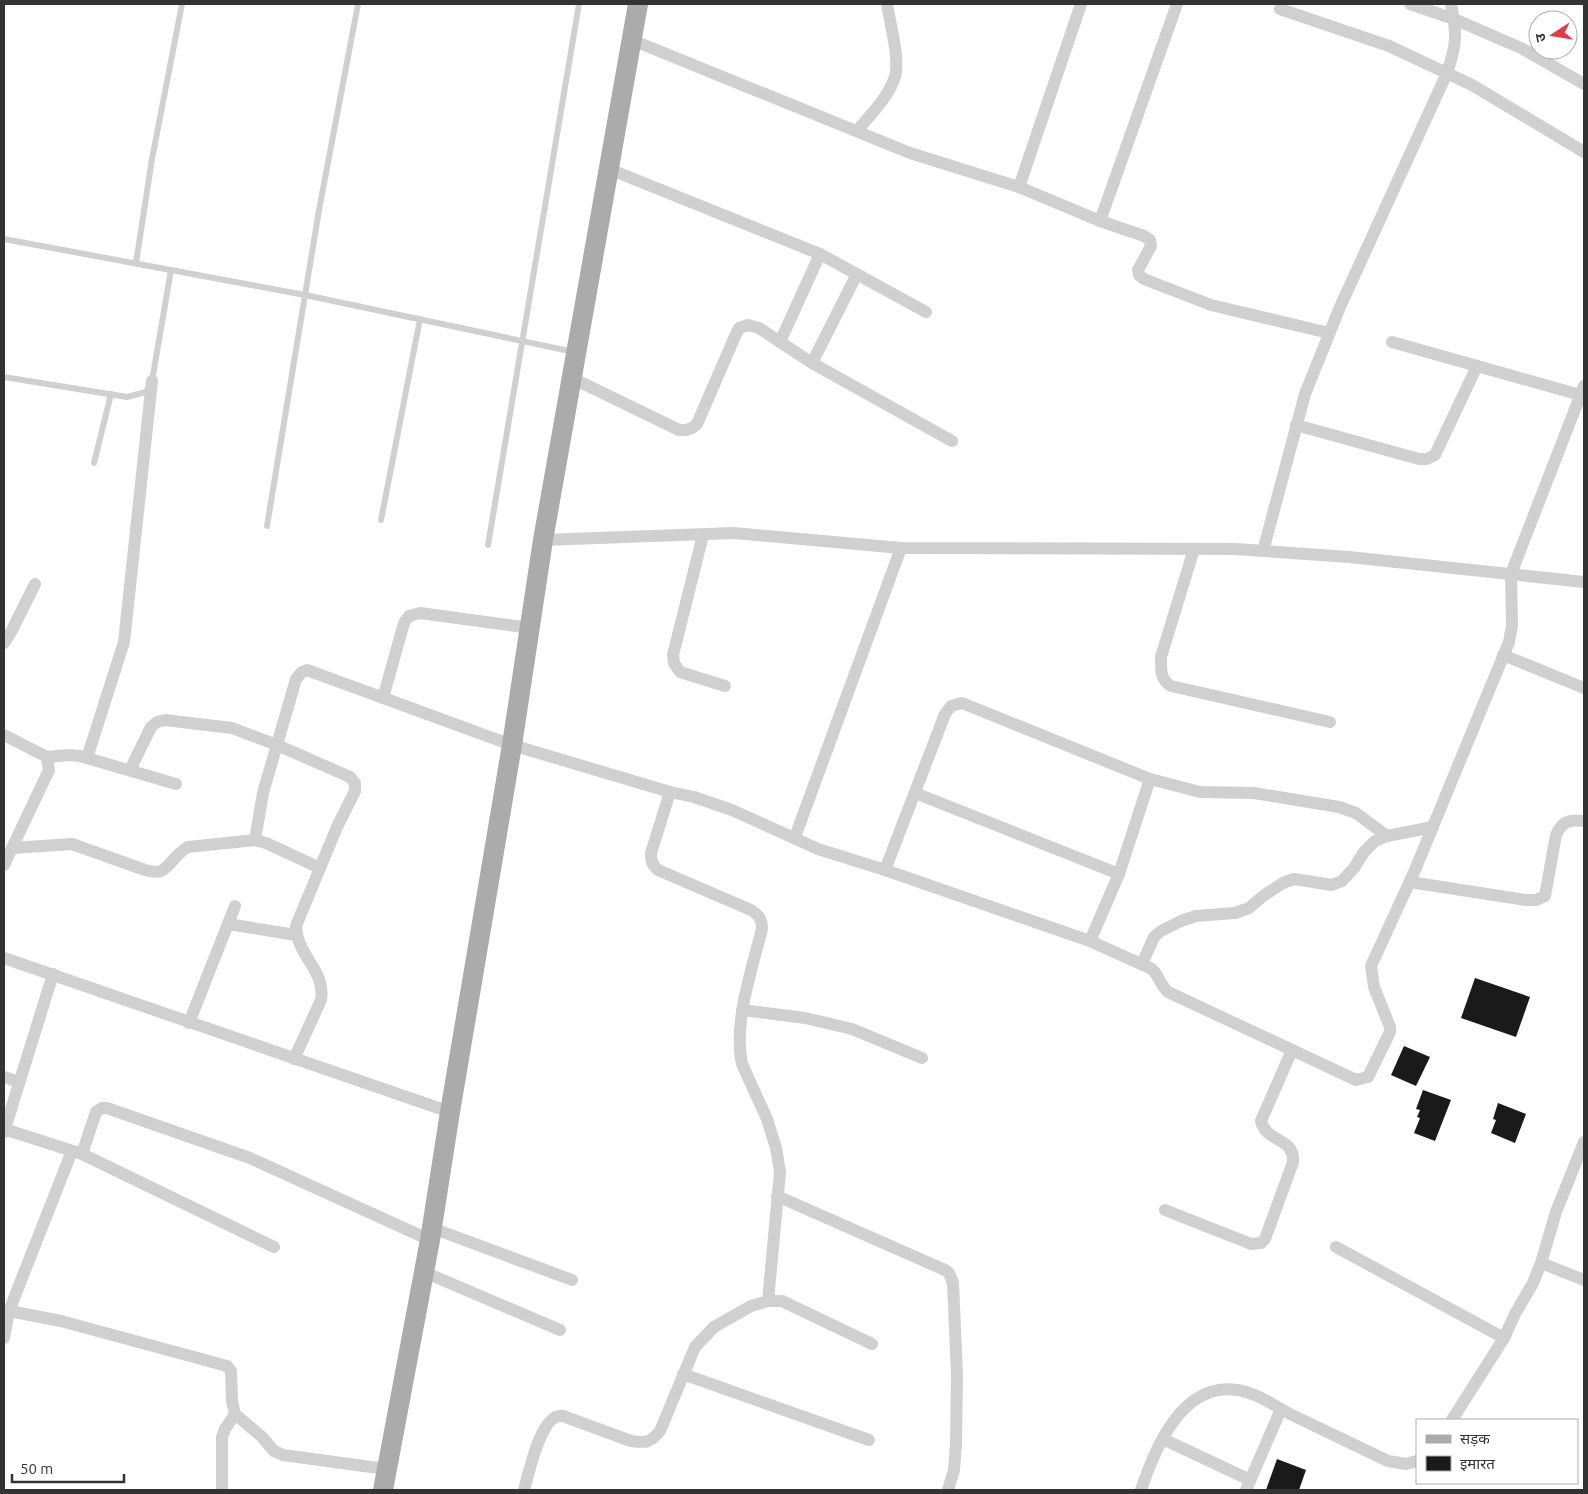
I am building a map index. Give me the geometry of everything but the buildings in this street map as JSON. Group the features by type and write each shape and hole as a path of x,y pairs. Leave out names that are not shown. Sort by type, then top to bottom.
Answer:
{"main road":[{"path":"382,1490 431,1234 512,745 543,540 638,4"}],"street":[{"path":"857,131 884,98 896,75 895,54 887,4"},
{"path":"1019,187 1081,4"},
{"path":"1100,221 1177,4"},
{"path":"1410,4 1454,19 1521,48 1584,84"},
{"path":"1263,551 1305,394 1329,333 1447,73 1455,49 1456,36 1451,4"},
{"path":"1280,9 1390,46 1472,85 1584,152"},
{"path":"632,40 910,153 1019,187 1100,221 1144,236 1150,240 1150,246 1138,270 1139,275 1144,279 1211,305 1329,333"},
{"path":"609,169 820,254 926,312"},
{"path":"780,342 820,254"},
{"path":"812,364 857,274"},
{"path":"572,378 679,430 686,430 697,424 739,328 748,325 759,328 812,364 952,441"},
{"path":"255,840 263,793 296,679 302,672 307,670 512,745 670,792 694,797 732,810 818,849 885,870 1090,941 1152,969 1158,975 1164,989 1168,992 1356,1080 1368,1077 1390,1032 1390,1027 1374,987 1371,966 1410,882 1509,642 1512,626 1511,574 1583,392 1477,366 1392,342"},
{"path":"1296,425 1419,459 1427,459 1435,455 1477,366"},
{"path":"87,758 124,642 152,381"},
{"path":"543,540 734,533 901,548 1263,551 1349,556 1584,582"},
{"path":"704,534 673,655 674,663 680,672 725,686"},
{"path":"795,837 901,548"},
{"path":"1194,549 1161,657 1160,672 1164,682 1171,686 1330,722"},
{"path":"4,643 35,584"},
{"path":"383,698 404,623 410,616 420,612 530,628"},
{"path":"1503,656 1584,688"},
{"path":"885,870 945,714 951,706 962,703 1150,779 1200,792 1254,793 1339,807 1356,813 1387,836"},
{"path":"130,770 151,726 156,722 166,720 232,728 277,745 350,777 355,783 355,791 296,926 298,942 322,983 322,992 321,1000 294,1059"},
{"path":"4,735 47,757 69,755 87,758 176,784"},
{"path":"4,865 49,770 47,757"},
{"path":"1090,941 1118,874 1150,779"},
{"path":"670,792 651,854 651,861 654,867 750,910 758,915 762,921 762,929 742,1010 740,1055 742,1064 767,1119 776,1148 780,1172 768,1301"},
{"path":"914,793 1118,874"},
{"path":"1410,882 1526,900 1542,898 1545,896 1559,827 1567,821 1584,822"},
{"path":"1142,964 1154,937 1161,930 1196,916 1235,913 1249,908 1262,896 1283,883 1294,879 1332,885 1342,881 1375,841 1387,836 1433,826"},
{"path":"12,848 72,844 153,872 161,871 180,851 188,847 255,840 266,842 320,868"},
{"path":"189,1023 235,906"},
{"path":"228,924 296,935"},
{"path":"4,958 450,1112"},
{"path":"53,974 4,1130 77,1152 274,1247"},
{"path":"742,1010 806,1018 852,1029 922,1058"},
{"path":"1165,1210 1251,1244 1260,1244 1265,1239 1293,1162 1294,1153 1290,1147 1266,1133 1261,1121 1292,1050"},
{"path":"4,1077 19,1082"},
{"path":"4,1338 6,1310 96,1112 102,1108 108,1108 250,1158 431,1234 572,1280"},
{"path":"1453,1419 1504,1338 1533,1283 1541,1264 1556,1212 1584,1142"},
{"path":"778,1196 945,1270 952,1277 957,1375 954,1461 948,1490"},
{"path":"1336,1247 1504,1338"},
{"path":"1541,1264 1584,1280"},
{"path":"424,1272 560,1330"},
{"path":"524,1490 538,1444 550,1420 560,1415 631,1441 642,1443 652,1440 660,1431 695,1347 714,1327 751,1306 768,1301 782,1300 872,1344"},
{"path":"6,1310 61,1322 227,1366 231,1371 232,1401 235,1414 274,1450 283,1455 386,1469"},
{"path":"683,1374 869,1440"},
{"path":"1141,1490 1147,1472 1163,1439 1180,1412 1190,1403 1209,1393 1220,1390 1236,1389 1262,1398 1388,1461 1406,1464 1416,1461"},
{"path":"1163,1439 1248,1485 1281,1409"},
{"path":"222,1490 222,1437 235,1414"}],"lane":[{"path":"136,263 152,159 182,4"},
{"path":"267,526 304,295 358,4"},
{"path":"488,546 579,4"},
{"path":"4,238 304,295 576,353"},
{"path":"4,377 127,397 146,392 152,381 171,270"},
{"path":"381,520 420,319"},
{"path":"94,463 111,394"}]}
